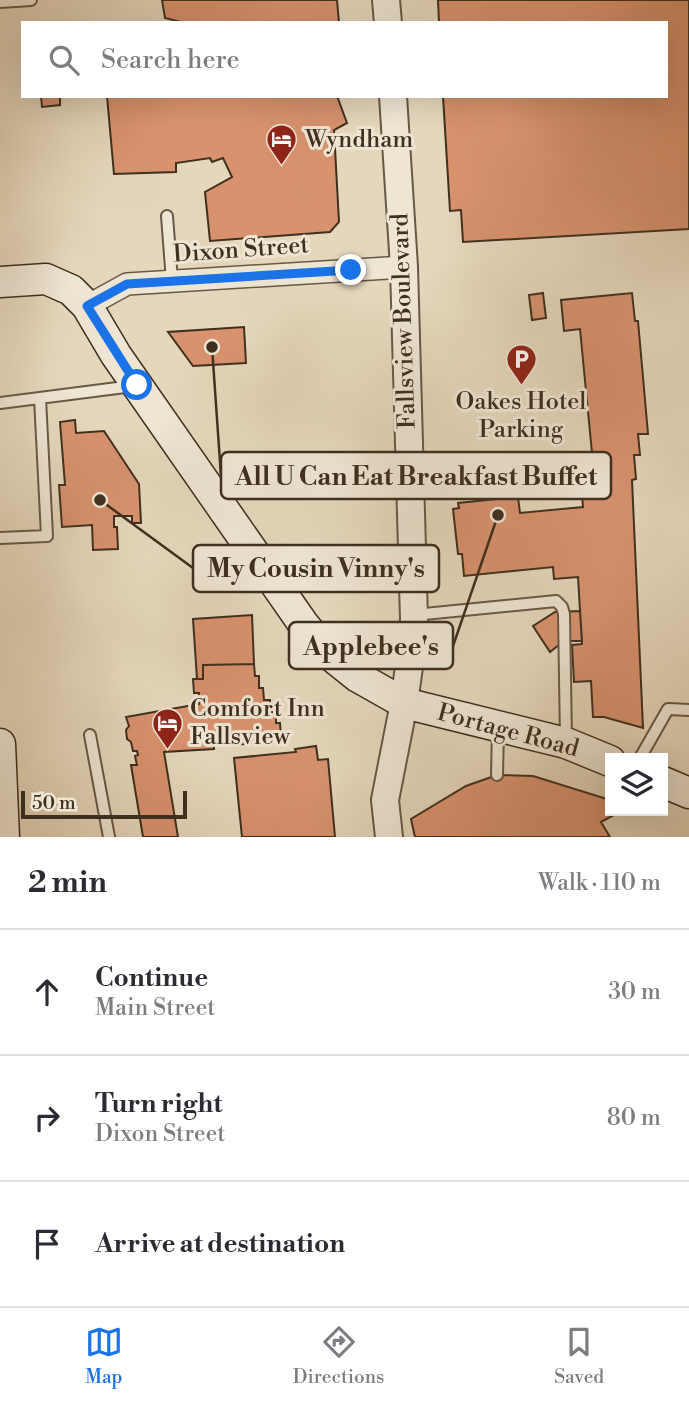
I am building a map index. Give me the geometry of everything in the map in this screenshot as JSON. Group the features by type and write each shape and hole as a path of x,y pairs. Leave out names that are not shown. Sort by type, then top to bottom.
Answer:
{"main road":[{"path":"0,282 46,279 71,290 87,306"},
{"name":"Portage Road","path":"87,306 137,385 304,625 328,653 358,677 404,703 566,743 605,759"},
{"path":"0,744 4,837"}],"street":[{"path":"386,0 388,21"},
{"name":"Fallsview Boulevard","path":"389,837 386,800 404,703 413,615 404,267 393,98"},
{"name":"Dixon Street","path":"87,306 127,284 404,267"}],"lane":[{"path":"0,2 31,0"},
{"path":"167,216 172,281"},
{"path":"0,402 137,385"},
{"path":"0,538 47,536 40,398"},
{"path":"413,615 556,601 564,614 566,743"},
{"path":"643,753 668,709 689,710"},
{"path":"498,726 498,775"},
{"path":"90,735 110,837"}],"building":[{"path":"162,0 337,0 339,21 177,21 165,18"},
{"path":"438,0 689,0 689,229 463,242 461,210 450,211 443,98 668,98 668,21 439,21"},
{"path":"41,98 60,98 60,105 42,107"},
{"name":"Wyndham","path":"107,98 338,98 347,123 334,130 339,222 330,232 210,241 205,192 232,177 223,158 212,162 210,158 176,163 176,172 114,174"},
{"path":"543,293 546,318 532,320 529,295"},
{"path":"632,293 635,321 638,321 648,434 638,434 640,455 634,455 636,479 632,480 643,728 604,717 593,717 591,681 574,682 572,645 582,644 578,577 554,579 553,567 464,576 462,554 458,554 453,509 459,508 458,503 518,497 520,513 583,507 582,495 596,494 580,329 564,331 561,300"},
{"path":"244,327 246,363 193,366 168,332"},
{"path":"75,420 76,433 104,431 139,484 141,523 132,523 132,516 114,516 118,549 93,550 92,525 62,527 59,485 65,485 60,422"},
{"path":"580,611 582,641 564,641 550,652 533,626 555,612"},
{"path":"252,615 254,664 203,665 203,679 197,679 193,619"},
{"name":"Comfort Inn Fallsview","path":"254,664 255,676 259,676 259,688 263,688 264,700 270,700 270,712 276,712 276,723 280,723 281,737 257,738 257,742 247,744 214,745 214,749 164,752 178,837 143,837 131,765 137,765 135,756 138,755 127,739 126,730 129,726 126,717 199,704 199,693 194,693 193,679 203,679 203,665"},
{"path":"316,746 318,760 328,759 335,837 242,837 234,758 296,752 295,749"},
{"path":"497,775 533,776 605,798 605,816 612,816 601,822 610,837 415,837 411,819 466,786"}],"place":[{"name":"Wyndham","path":"282,167"},
{"name":"All U Can Eat Breakfast Buffet","path":"212,347"},
{"name":"Oakes Hotel Parking","path":"521,387"},
{"name":"My Cousin Vinny's","path":"100,500"},
{"name":"Applebee's","path":"498,515"},
{"name":"Comfort Inn Fallsview","path":"167,750"}],"route":[{"path":"137,385 87,306 117,289 127,284 351,270"}]}
